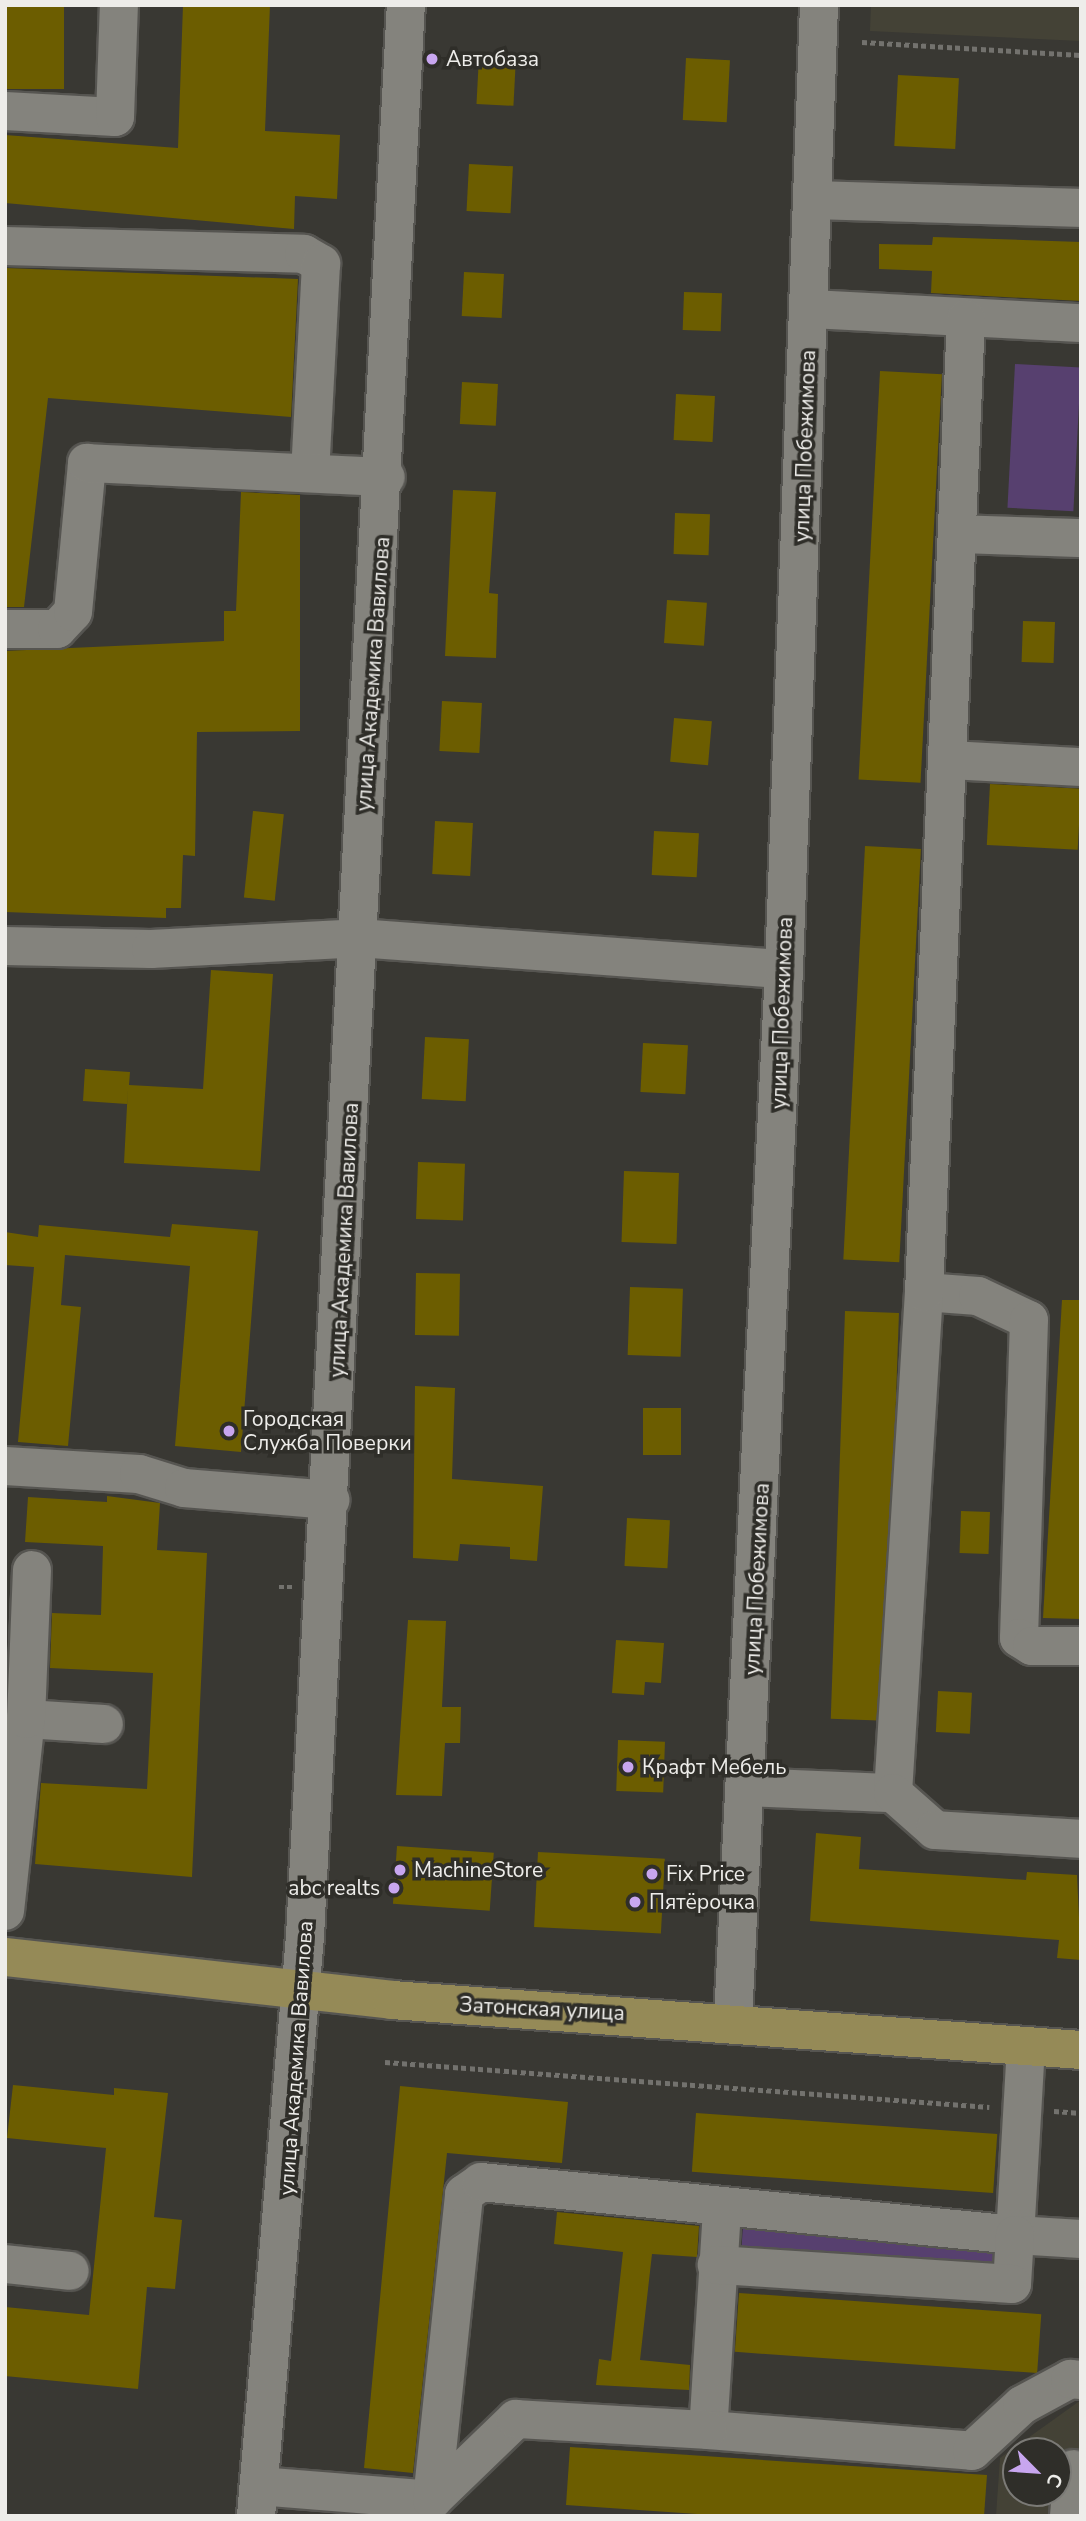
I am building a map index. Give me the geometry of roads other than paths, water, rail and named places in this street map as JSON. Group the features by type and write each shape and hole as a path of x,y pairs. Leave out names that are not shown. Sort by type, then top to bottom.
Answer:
{"main road":[{"name":"Затонская улица","path":"5,1957 302,1988 733,2020 1081,2050"}],"street":[{"path":"5,111 115,117 120,5"},
{"name":"улица Академика Вавилова","path":"258,2501 302,1988 331,1500 358,937 386,477 406,5"},
{"name":"улица Побежимова","path":"733,2020 747,1787 785,969 815,200 819,5"},
{"path":"815,200 1081,208"},
{"path":"5,246 304,254 321,264 310,471"},
{"path":"811,309 1081,323"},
{"path":"893,1793 924,1292 950,760 966,319"},
{"path":"5,629 57,629 74,612 87,463 310,471 386,477"},
{"path":"958,534 1081,538"},
{"path":"950,760 1081,767"},
{"path":"5,946 151,949 358,937 785,969"},
{"path":"924,1292 978,1296 1029,1320 1019,1638 1032,1646 1081,1646"},
{"path":"5,1466 139,1474 184,1488 331,1500"},
{"path":"5,1911 26,1719 32,1570"},
{"path":"26,1719 104,1724"},
{"path":"747,1787 893,1793 935,1830 1081,1839"},
{"path":"717,2265 1012,2284 1026,2046"},
{"path":"432,2500 464,2194 481,2182 722,2210 1081,2239"},
{"path":"708,2430 722,2210"},
{"path":"5,2264 70,2271"},
{"path":"258,2501 432,2500 516,2419 708,2430 972,2451 1021,2405 1070,2379 1081,2380"},
{"path":"1069,2516 1073,2469"}],"place":[{"name":"Автобаза","path":"432,59"},
{"name":"Городская Служба Поверки","path":"229,1431"},
{"name":"Крафт Мебель","path":"628,1767"},
{"name":"MachineStore","path":"400,1870"},
{"name":"Fix Price","path":"652,1874"},
{"name":"abc realts","path":"394,1888"},
{"name":"Пятёрочка","path":"635,1902"}]}
